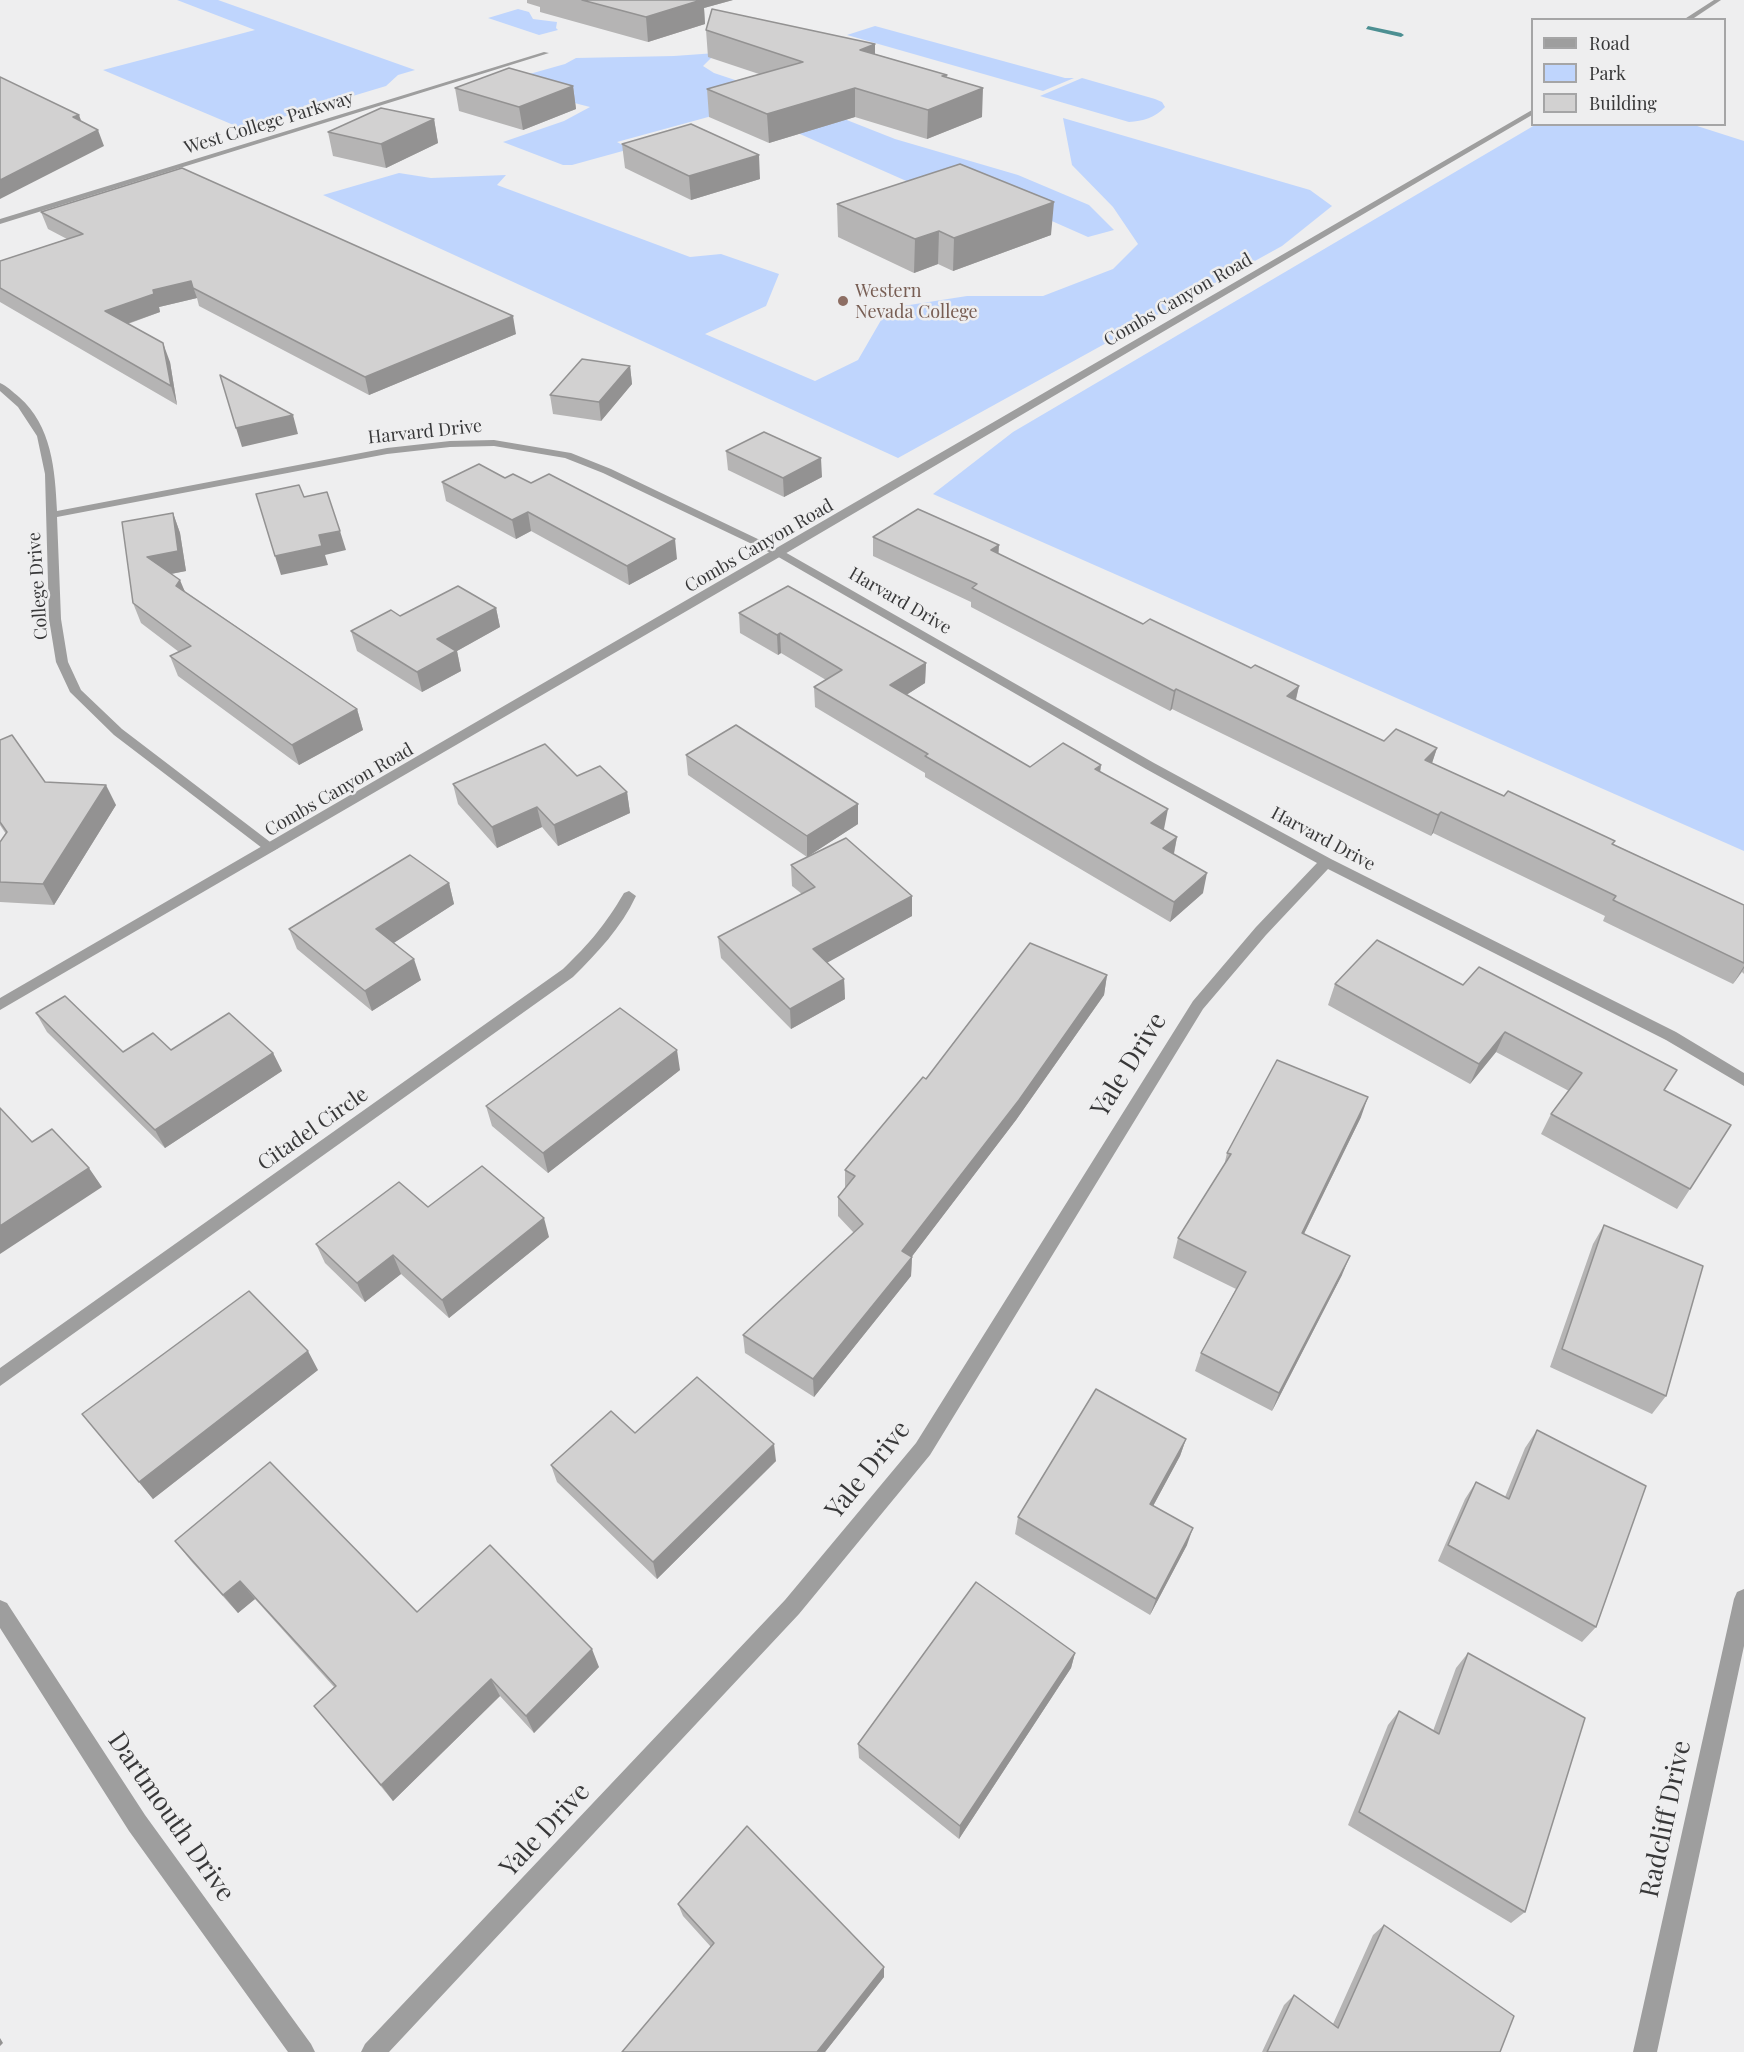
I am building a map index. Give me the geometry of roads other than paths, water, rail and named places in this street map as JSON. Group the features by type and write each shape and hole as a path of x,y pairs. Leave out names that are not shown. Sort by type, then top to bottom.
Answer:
{"street":[{"path":"1689,18 1718,0"},
{"name":"West College Parkway","path":"0,222 546,52"},
{"name":"Combs Canyon Road","path":"0,1005 1531,113"},
{"name":"College Drive","path":"0,386 22,405 42,433 50,474 55,619 62,662 76,692 118,732 271,848"},
{"name":"Harvard Drive","path":"51,515 387,451 450,444 494,443 567,455 607,471 779,553 1150,766 1326,862 1671,1036 1744,1080"},
{"name":"Yale Drive","path":"373,2052 792,1607 922,1449 1198,1005 1261,931 1326,862"},
{"name":"Citadel Circle","path":"0,1378 568,973 597,946 623,911 629,896"},
{"name":"Radcliff Drive","path":"1645,2052 1744,1599"},
{"name":"Dartmouth Drive","path":"0,1610 137,1823 303,2052"}],"waterway":[{"path":"1368,28 1401,35"}],"place":[{"name":"Western Nevada College","path":"843,301"}]}
